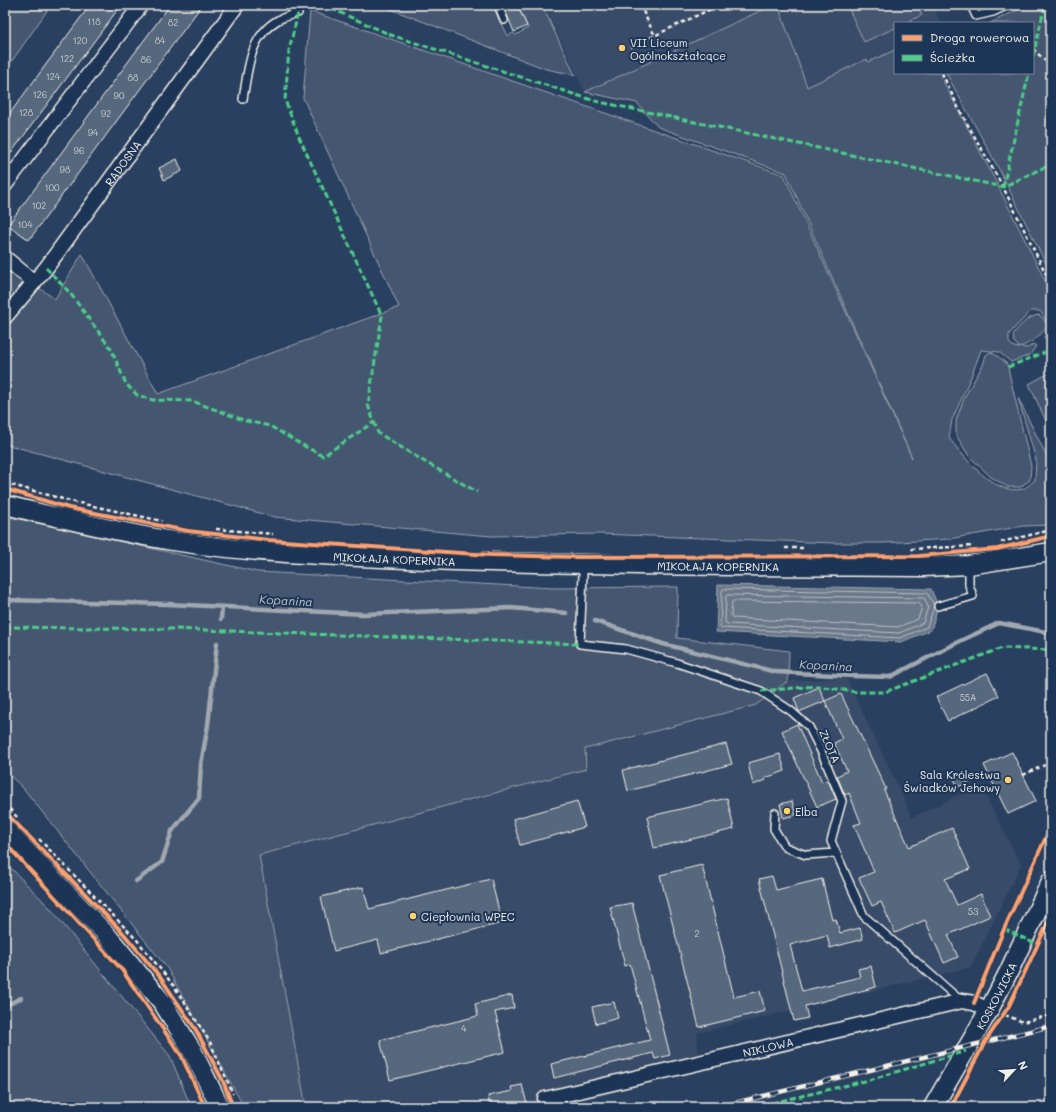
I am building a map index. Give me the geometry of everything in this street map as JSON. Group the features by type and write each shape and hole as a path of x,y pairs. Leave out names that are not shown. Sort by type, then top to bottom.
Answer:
{"street":[{"path":"5,185 141,5"},
{"name":"RADOSNA","path":"5,317 50,262 237,5"},
{"path":"5,258 34,282"},
{"name":"MIKOŁAJA KOPERNIKA","path":"5,505 173,541 274,552 450,561 580,564 915,567 969,565 1047,544"},
{"path":"11,823 162,1002 225,1104"},
{"name":"KOSKOWICKA","path":"933,1107 981,1007 1009,971 1051,881"},
{"name":"NIKLOWA","path":"545,1099 981,1007"}],"lane":[{"path":"498,5 504,20"},
{"path":"971,5 976,16 993,12 1008,5"},
{"path":"244,99 253,48 262,33 277,20 298,13"},
{"name":"ZŁOTA","path":"580,564 583,574 580,644 634,651 677,663 761,691 791,710 809,726 842,801 831,841 864,916 981,1007"},
{"path":"938,606 973,596 969,584 969,565"},
{"path":"775,813 774,829 785,847 806,855 836,853"}],"path":[{"path":"640,5 655,36"},
{"path":"631,47 719,5"},
{"path":"1034,50 1051,66"},
{"path":"942,74 959,109 1003,187 1051,284"},
{"path":"5,482 70,501 168,522"},
{"path":"214,528 278,535"},
{"path":"1000,542 1051,530"},
{"path":"1036,539 1047,544"},
{"path":"905,549 978,546"},
{"path":"779,548 811,548"},
{"path":"1023,775 1045,765"},
{"path":"981,1007 1004,929 1051,826"},
{"path":"981,1007 984,984 1051,836"},
{"path":"33,840 128,938"},
{"path":"151,966 164,983"},
{"path":"981,1007 1023,1022 1051,1015"},
{"path":"192,1024 196,1030"},
{"path":"216,1068 225,1104"}],"shaded area":[{"path":"5,5 51,5 5,71"},
{"path":"380,5 493,5 508,36 513,33 516,35 528,28 518,5 542,5 575,75 546,69"},
{"name":"VII Liceum Ogólnokształcące","path":"544,5 773,5 585,92"},
{"path":"773,5 778,5 807,87 867,59 868,62 894,50 894,74 940,74 1051,292 1051,342 1044,338 1047,326 1039,336 1020,347 1028,348 1033,344 1036,346 1030,355 1011,362 999,352 981,350 952,420 949,438 971,464 991,481 1001,487 1011,490 1026,488 1035,480 1036,460 1018,398 1051,465 1051,525 1023,526 949,539 884,543 834,543 599,534 491,536 274,517 5,444 5,264 55,299 82,254 158,394 399,307 303,98 310,11 784,175 912,458 786,173 658,127 637,103 585,92","holes":["1031,311 1040,311 1047,321 1047,326 1044,319 1039,315 1031,317 1013,334 1014,342 1020,348 1014,347 1009,343 1009,334"]},
{"path":"778,5 932,5 940,22 894,22 894,50 868,62 867,59 807,87"},
{"path":"847,5 917,5 922,15 907,22 894,22 894,28 864,42"},
{"path":"1028,5 1051,5 1051,274 1000,171 947,74 1034,74 1034,22 992,22"},
{"path":"991,352 1007,364 1031,466 1030,480 1020,487 1008,487 991,477 969,456 956,435 956,420 965,396 983,365 986,355"},
{"path":"1051,372 1051,432 1029,384"},
{"path":"5,516 258,572 553,588 678,587 677,638 789,651 788,681 756,705 585,749 586,769 259,855 306,1107 244,1107 167,968 23,788 5,771"},
{"path":"846,678 905,801 911,818 980,785 1021,865 971,967 697,1033 700,1071 555,1107 306,1107 259,855 586,769 585,749 756,705 788,681"},
{"path":"5,862 50,908 170,1056 191,1107 5,1107"}],"water":[{"path":"718,585 931,589 938,606 931,630 901,642 716,632"}],"building":[{"path":"90,5 121,5 5,161 5,120"},
{"path":"170,5 202,5 29,240 8,225"},
{"path":"503,5 517,5 527,26 514,32"},
{"path":"177,159 182,171 164,180 159,168"},
{"path":"987,673 999,696 948,721 936,697"},
{"path":"819,687 825,701 799,712 794,698"},
{"path":"841,694 886,789 884,790 909,847 952,828 970,869 945,879 957,905 981,894 990,916 948,935 958,957 944,963 925,920 895,933 881,902 872,906 859,878 874,872 854,825 861,823 849,793 845,795 837,776 847,771 834,743 842,739 825,701"},
{"path":"797,724 822,782 828,780 836,799 817,807 782,731"},
{"path":"726,744 732,764 628,791 623,770"},
{"name":"Sala Królestwa Świadków Jehowy","path":"1012,752 1036,801 1008,814 984,765"},
{"path":"780,754 785,771 765,778 766,780 753,785 748,763"},
{"path":"967,771 971,781 958,787 953,777"},
{"path":"727,798 734,829 654,848 647,817"},
{"path":"577,801 585,827 520,845 513,819"},
{"path":"792,801 796,815 783,818 780,804"},
{"path":"702,865 734,997 760,991 765,1011 699,1027 660,875"},
{"path":"772,876 776,890 822,879 832,920 836,919 840,933 860,928 863,939 830,948 827,935 790,945 802,991 860,977 858,969 871,966 876,987 805,1006 808,1018 794,1021 759,879"},
{"name":"Ciepłownia WPEC","path":"491,879 502,923 381,953 378,940 334,951 321,897 363,887 369,909"},
{"path":"632,903 670,1055 655,1059 653,1053 554,1078 551,1064 650,1040 630,964 625,966 610,907"},
{"path":"512,995 514,1008 495,1012 505,1052 390,1080 380,1040 478,1016 475,1004"},
{"path":"614,1002 618,1018 596,1024 592,1007"},
{"path":"522,1085 527,1104 516,1106 515,1103 490,1107 488,1096 512,1091 511,1087"}],"waterway":[{"name":"Kopanina","path":"5,600 168,604 364,614 511,608 566,613"},
{"path":"221,619 222,607"},
{"name":"Kopanina","path":"595,621 663,644 776,672 890,677 999,623 1051,633"},
{"path":"136,881 162,862 172,831 199,798 201,764 208,725 217,643"},
{"path":"5,1006 21,998"}],"railway":[{"path":"718,1107 1051,1026"}],"marked path":[{"path":"300,5 289,50 285,100 299,137 382,316 368,405 378,433 477,492"},
{"path":"323,5 391,35 595,101 1003,187 1051,164"},
{"path":"1034,52 1045,5"},
{"path":"1003,187 1029,74"},
{"path":"46,268 70,293 111,349 126,384 137,395 153,400 192,401 246,421 270,426 323,456 374,422"},
{"path":"1008,367 1051,350"},
{"path":"5,627 174,629 580,644"},
{"path":"761,691 817,686 857,692 885,692 1002,648 1051,650"},
{"path":"1004,929 1038,945"},
{"path":"755,1107 869,1080 966,1051"}],"cycle path":[{"path":"5,489 69,508 188,531 269,540 491,555 578,557 919,556 997,549 1051,536"},
{"path":"5,812 123,933 160,977 196,1030 223,1081 233,1107"},
{"path":"974,1003 1004,929 1051,826"},
{"path":"5,843 122,970 181,1055 205,1107"},
{"path":"951,1107 985,1042 1009,1006 1051,916"}],"place":[{"name":"VII Liceum Ogólnokształcące","path":"622,48"},
{"name":"Sala Królestwa Świadków Jehowy","path":"1008,780"},
{"name":"Elba","path":"787,811"},
{"name":"Ciepłownia WPEC","path":"413,916"}]}
